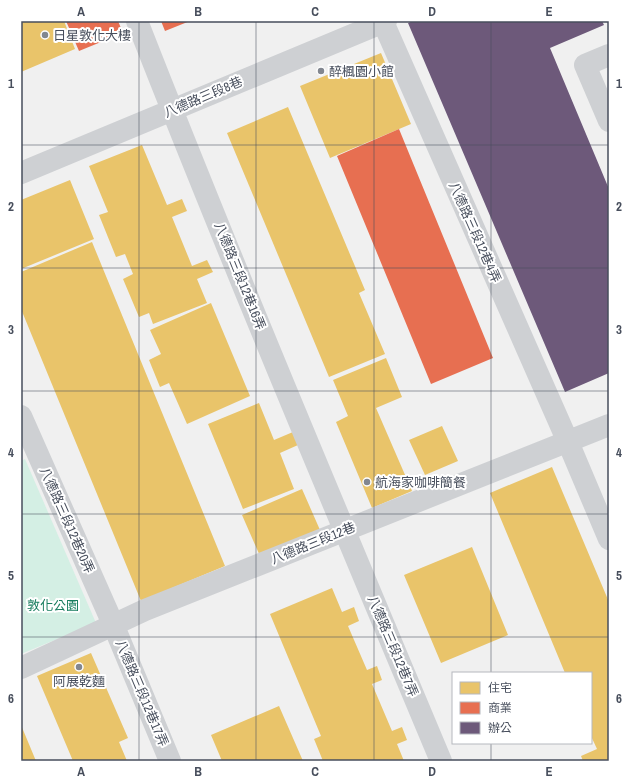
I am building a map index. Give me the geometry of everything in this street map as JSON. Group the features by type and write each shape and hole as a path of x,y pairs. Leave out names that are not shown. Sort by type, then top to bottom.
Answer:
{"lane":[{"name":"八德路三段12巷16弄","path":"137,21 344,530"},
{"name":"八德路三段8巷","path":"21,173 384,22"},
{"name":"八德路三段12巷4弄","path":"384,22 609,539"},
{"path":"609,55 585,65 609,121"},
{"name":"八德路三段12巷20弄","path":"21,416 113,624"},
{"name":"八德路三段12巷","path":"21,668 113,624 344,530 609,425"},
{"name":"八德路三段12巷7弄","path":"344,530 441,761"},
{"name":"八德路三段12巷17弄","path":"113,624 170,761"}],"green space":[{"name":"敦化公園","path":"25,459 96,623 21,654 21,461"}],"building: 住宅":[{"name":"日星敦化大樓","path":"21,21 64,21 75,49 21,72"},
{"path":"381,53 411,124 330,158 300,86"},
{"path":"288,107 365,290 359,293 385,354 329,377 227,133"},
{"path":"142,145 167,205 182,199 187,211 172,217 192,266 207,260 213,272 197,279 207,303 153,324 149,313 139,317 123,279 133,274 125,254 116,257 99,215 108,212 89,166"},
{"path":"70,180 94,239 21,269 21,200"},
{"path":"92,242 225,566 141,601 21,309 21,272"},
{"path":"211,303 250,396 187,424 169,383 160,387 149,360 161,354 150,330"},
{"path":"386,358 402,397 376,408 412,491 372,508 336,422 348,416 333,380"},
{"path":"259,403 274,440 293,432 298,445 280,453 294,489 243,509 208,424"},
{"path":"442,426 458,461 425,475 409,440"},
{"path":"552,467 609,602 609,761 583,761 581,756 597,749 592,738 592,672 565,672 490,493"},
{"path":"302,489 320,530 260,556 242,515"},
{"path":"472,547 508,635 441,663 404,575"},
{"path":"332,588 342,612 354,607 359,621 348,626 367,670 377,666 382,680 372,684 392,731 402,727 407,740 397,744 404,761 323,761 314,739 321,736 270,614"},
{"path":"91,653 128,738 119,742 127,761 73,761 37,676"},
{"path":"279,706 303,761 222,761 211,735"},
{"path":"21,725 36,761 21,761"}],"building: 商業":[{"path":"66,21 118,21 123,33 79,51"},
{"path":"161,21 190,21 165,31"},
{"path":"399,129 493,358 431,384 337,156"}],"building: 辦公":[{"path":"413,21 602,21 604,25 550,48 609,189 609,373 565,392 408,23"}],"place":[{"name":"日星敦化大樓","path":"45,35"},
{"name":"醉楓園小館","path":"321,71"},
{"name":"航海家咖啡簡餐","path":"367,482"},
{"name":"阿展乾麵","path":"79,667"}]}
